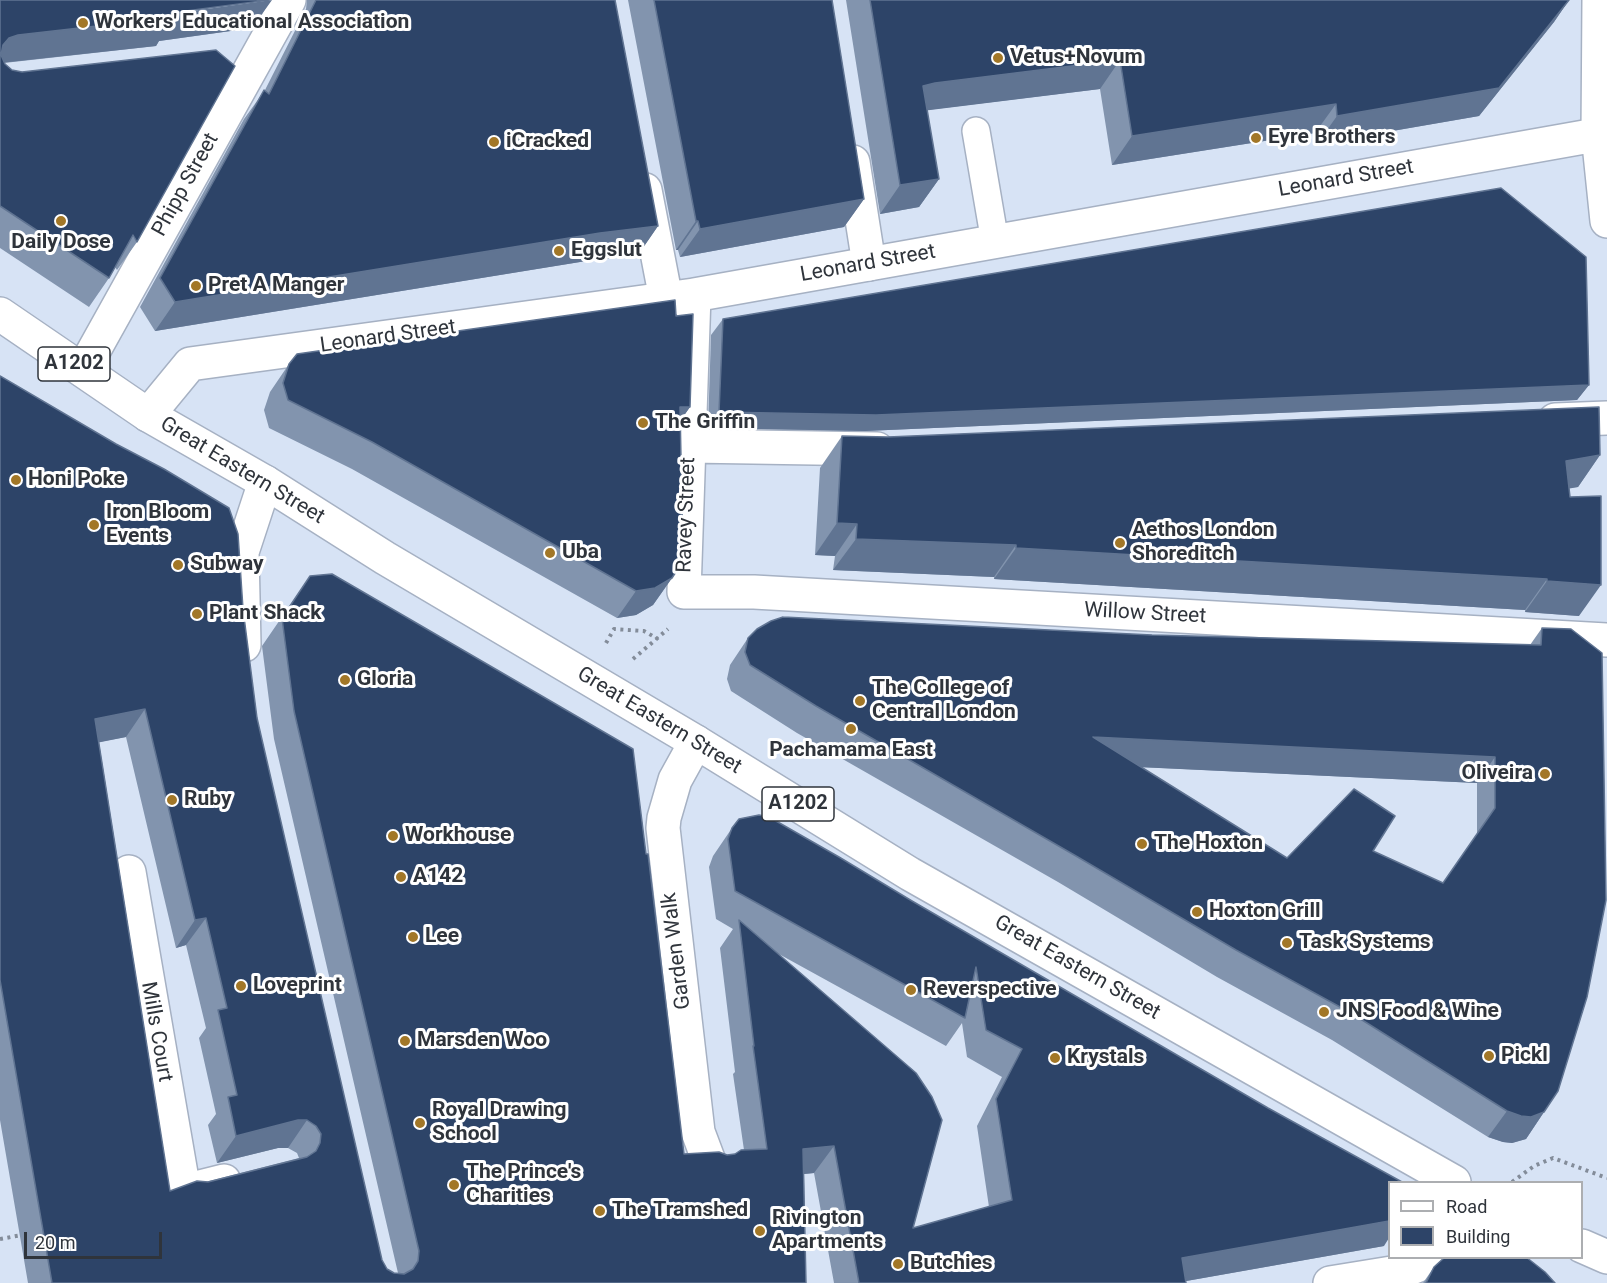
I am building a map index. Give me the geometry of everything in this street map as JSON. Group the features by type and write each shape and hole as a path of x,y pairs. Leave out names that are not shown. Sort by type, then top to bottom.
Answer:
{"main road":[{"name":"Phipp Street","path":"83,370 289,0"},
{"path":"1599,0 1607,221"},
{"path":"219,57 231,56 252,65"},
{"name":"Leonard Street","path":"148,415 190,364 680,297 1603,133"},
{"path":"849,139 869,264"},
{"name":"Ravey Street","path":"639,161 680,297 690,446 684,592"},
{"name":"Great Eastern Street","path":"0,314 148,415 265,482 385,558 696,742 910,874 1452,1181"},
{"path":"1522,422 1607,418"},
{"path":"690,446 865,450 912,448"},
{"path":"248,677 242,634 242,552 265,482"},
{"name":"Willow Street","path":"684,592 754,592 1607,640"},
{"name":"Garden Walk","path":"696,742 675,780 663,828 698,1132 710,1164"},
{"name":"Mills Court","path":"129,873 184,1191 250,1174"},
{"path":"1583,1247 1607,1257"},
{"path":"1330,1283 1404,1271 1426,1259"}],"lane":[{"path":"976,131 994,242"}],"path":[{"path":"609,638 614,629 644,632 658,639"},
{"path":"1513,1181 1534,1166 1553,1158 1607,1178"},
{"path":"0,1239 27,1234"}],"building":[{"path":"0,0 269,0 171,13 176,17 18,35 9,38 3,45 1,55 5,64 12,70 22,72 216,50 235,66 137,242 133,235 109,278 0,206"},
{"path":"316,0 615,0 658,226 600,233 175,302 160,278 264,90 269,94"},
{"path":"654,0 832,0 864,199 700,229 696,221"},
{"path":"870,0 1569,0 1499,88 1337,116 1336,104 1132,136 1120,60 923,86 939,179 900,185"},
{"path":"1501,188 1586,257 1589,385 876,415 719,412 723,319"},
{"path":"675,300 676,316 693,314 690,407 680,407 683,561 672,578 655,588 636,591 372,442 288,400 283,383 289,364 297,354"},
{"path":"0,376 229,508 238,534 243,609 257,718 382,1260 387,1269 394,1273 404,1274 413,1269 418,1261 419,1251 294,711 282,618 310,576 332,574 633,749 684,1154 719,1152 727,1155 741,1150 767,1149 739,920 916,1073 932,1097 942,1120 913,1228 1012,1200 996,1099 1022,1049 986,1030 976,967 965,1018 735,891 728,839 739,819 759,815 769,817 1268,1108 1400,1181 1388,1181 1388,1221 1182,1258 1186,1283 859,1283 834,1146 803,1149 806,1283 52,1283 0,980","holes":["145,709 195,920 206,918 227,1008 218,1010 237,1095 228,1097 236,1136 298,1120 307,1120 316,1126 321,1134 320,1143 316,1151 307,1157 208,1182 197,1181 170,1191 95,719"]},
{"path":"1599,407 1600,455 1566,461 1570,497 1601,496 1601,585 1547,581 1547,579 1016,548 1016,545 856,539 857,524 837,523 842,436 888,437"},
{"path":"783,617 1152,635 1541,645 1542,628 1571,629 1602,653 1606,900 1587,997 1558,1091 1544,1112 1531,1117 1507,1111 1351,1013 1236,950 816,706 750,665 745,652 748,638 757,629","holes":["1093,737 1495,757 1495,808 1443,883 1373,851 1395,816 1354,789 1287,858"]},
{"path":"1443,1259 1529,1259 1555,1283 1426,1283 1434,1267"}],"place":[{"name":"Workers' Educational Association","path":"83,23"},
{"name":"Vetus+Novum","path":"998,58"},
{"name":"Eyre Brothers","path":"1256,138"},
{"name":"iCracked","path":"494,142"},
{"name":"Daily Dose","path":"61,221"},
{"name":"Eggslut","path":"559,251"},
{"name":"Pret A Manger","path":"196,286"},
{"name":"The Griffin","path":"643,423"},
{"name":"Honi Poke","path":"16,480"},
{"name":"Iron Bloom Events","path":"94,525"},
{"name":"Aethos London Shoreditch","path":"1120,543"},
{"name":"Uba","path":"550,553"},
{"name":"Subway","path":"178,565"},
{"name":"Plant Shack","path":"197,614"},
{"name":"Gloria","path":"345,680"},
{"name":"The College of Central London","path":"860,701"},
{"name":"Pachamama East","path":"851,729"},
{"name":"Oliveira","path":"1545,774"},
{"name":"Ruby","path":"172,800"},
{"name":"Workhouse","path":"393,836"},
{"name":"The Hoxton","path":"1142,844"},
{"name":"A142","path":"401,877"},
{"name":"Hoxton Grill","path":"1197,912"},
{"name":"Lee","path":"413,937"},
{"name":"Task Systems","path":"1287,943"},
{"name":"Loveprint","path":"241,986"},
{"name":"Reverspective","path":"911,990"},
{"name":"JNS Food & Wine","path":"1324,1012"},
{"name":"Marsden Woo","path":"405,1041"},
{"name":"Pickl","path":"1489,1056"},
{"name":"Krystals","path":"1055,1058"},
{"name":"Royal Drawing School","path":"420,1123"},
{"name":"The Prince's Charities","path":"454,1185"},
{"name":"The Tramshed","path":"600,1211"},
{"name":"Rivington Apartments","path":"760,1231"},
{"name":"Butchies","path":"898,1264"}]}
